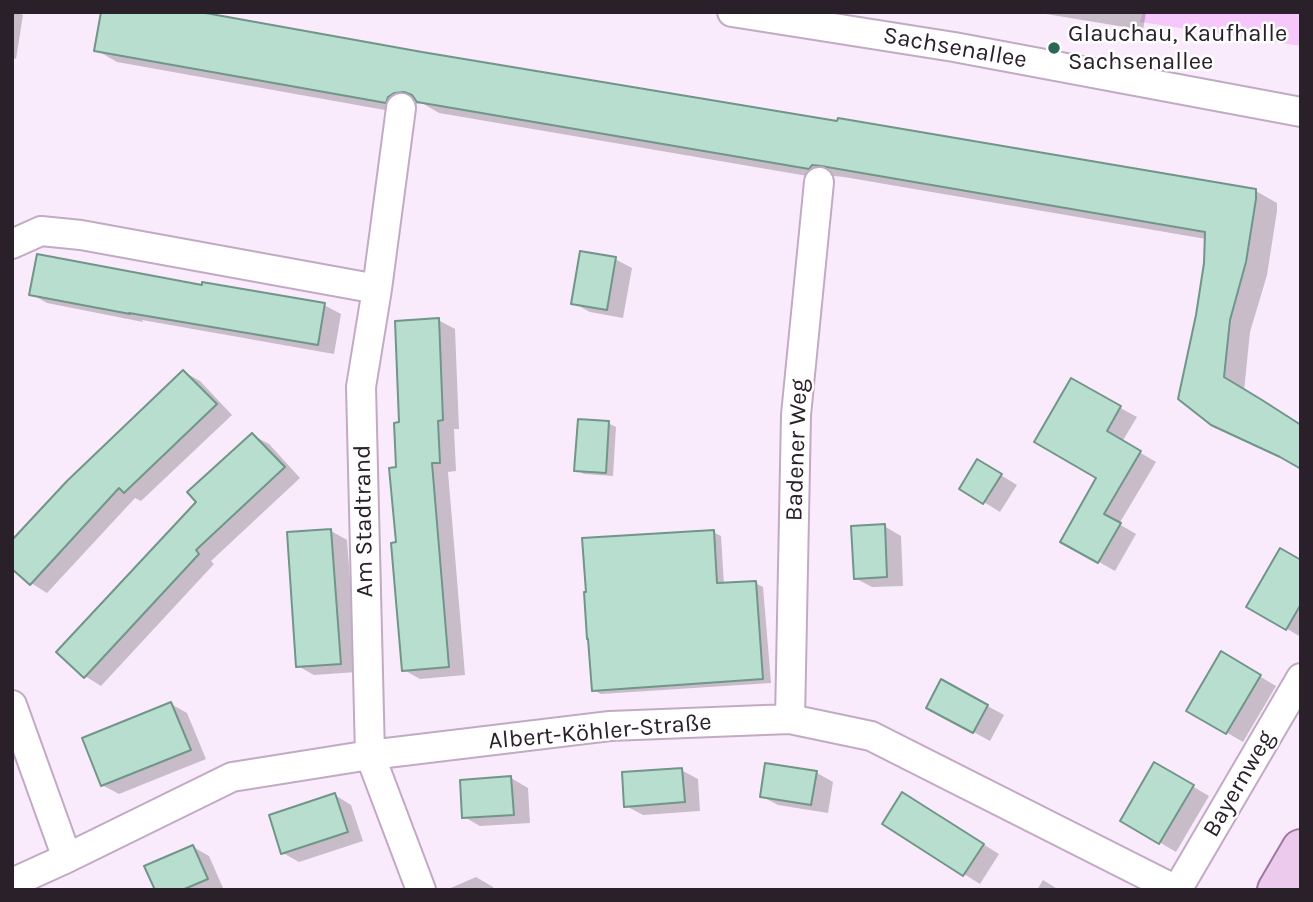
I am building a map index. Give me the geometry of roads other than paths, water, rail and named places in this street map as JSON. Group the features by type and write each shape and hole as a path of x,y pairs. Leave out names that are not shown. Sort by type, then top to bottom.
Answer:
{"main road":[{"path":"1277,890 1301,849"}],"street":[{"name":"Sachsenallee","path":"732,12 867,22 1039,62 1301,112"},
{"name":"Am Stadtrand","path":"401,108 362,387 370,755 421,890"},
{"name":"Badener Weg","path":"790,719 796,415 819,182"},
{"path":"12,244 41,231 81,235 377,289"},
{"name":"Bayernweg","path":"1176,890 1301,678"},
{"path":"12,705 67,858"},
{"name":"Albert-Köhler-Straße","path":"12,883 232,777 370,755 610,726 790,719 871,736 1176,890"}],"place":[{"name":"Glauchau, Kaufhalle Sachsenallee","path":"1054,48"}]}
